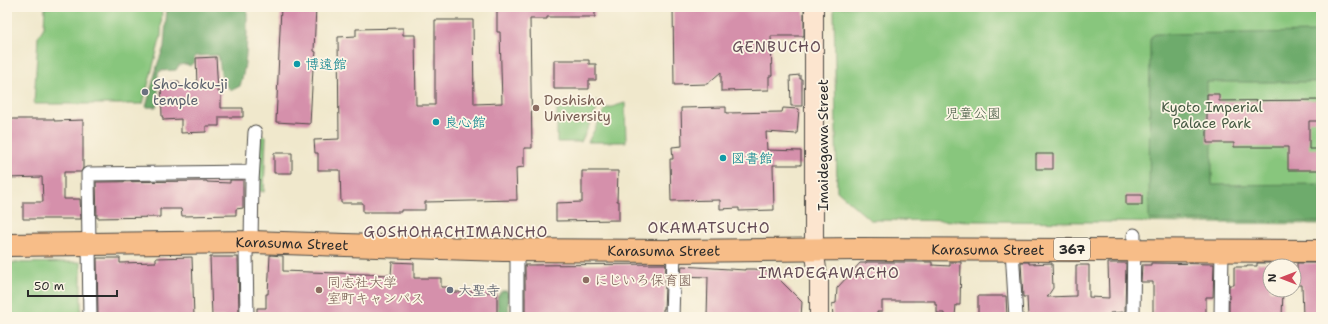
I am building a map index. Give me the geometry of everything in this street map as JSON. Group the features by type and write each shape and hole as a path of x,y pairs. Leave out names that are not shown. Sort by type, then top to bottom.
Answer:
{"highway":[{"name":"Karasuma Street","path":"7,235 89,239"},
{"name":"Karasuma Street","path":"251,236 517,250 674,251 819,242 1012,249 1134,242 1222,250 1321,251"},
{"name":"Karasuma Street","path":"7,245 89,239 251,236 819,242 1134,242 1321,237"}],"main road":[{"name":"Imaidegawa Street","path":"814,7 819,242"},
{"name":"Imaidegawa Street","path":"819,317 822,7"}],"street":[{"path":"247,317 246,252 251,236 252,172 255,132"},
{"path":"90,317 88,174 252,172"},
{"path":"1133,317 1134,242"},
{"path":"1012,249 1016,317"},
{"path":"517,250 517,317"},
{"path":"1222,250 1222,317"},
{"path":"672,317 674,251"}],"green space":[{"path":"45,7 162,7 161,36 143,104 34,104 38,37 44,27"},
{"path":"167,7 247,7 246,57 240,86 232,90 224,84 218,55 195,56 194,62 190,66 186,64 179,65 176,70 160,71 158,74 158,102 156,107 146,107 164,47"},
{"name":"Kyoto Imperial Palace Park","path":"834,7 1321,7 1321,224 870,220 837,191"},
{"path":"1321,32 1321,82 1207,82 1207,140 1212,140 1212,185 1321,184 1321,222 1149,220 1150,40 1152,36 1156,34"},
{"path":"601,101 581,142 557,142 557,102"},
{"path":"625,103 626,142 588,142 605,109"},
{"path":"260,135 266,136 264,192 259,191"},
{"path":"81,262 81,317 7,317 7,263"},
{"path":"502,291 507,291 508,293 509,317 499,317 497,297"}],"building":[{"name":"博遠館","path":"281,7 316,7 314,51 316,52 315,68 313,68 310,124 276,122"},
{"name":"良心館","path":"497,7 595,7 595,17 547,17 547,19 530,19 532,148 524,148 524,167 516,168 517,200 425,202 425,210 401,210 401,212 363,212 363,203 341,203 340,170 318,170 318,153 315,153 314,140 339,139 338,37 356,36 356,29 403,28 403,35 415,35 416,105 435,105 435,20 473,20 474,104 502,103 500,32 497,32"},
{"path":"673,7 804,7 804,36 771,36 772,76 769,76 769,90 721,91 721,72 707,84 674,85"},
{"path":"216,57 218,92 221,92 221,108 243,108 243,117 219,117 219,126 206,126 206,132 181,133 181,119 163,120 161,82 179,81 179,86 197,85 196,58"},
{"path":"554,60 589,60 589,64 596,64 596,80 589,80 589,89 554,89"},
{"path":"800,75 800,79 802,79 802,106 791,106 790,76"},
{"path":"1207,94 1219,94 1219,101 1321,100 1321,121 1309,121 1309,149 1321,149 1321,170 1288,170 1288,147 1234,147 1234,143 1207,143"},
{"name":"図書館","path":"726,107 726,113 782,112 783,108 799,109 797,134 766,132 767,150 801,151 801,165 773,165 774,210 739,211 739,208 720,209 720,200 671,201 670,159 673,159 672,147 682,146 681,108"},
{"path":"7,119 54,119 54,121 83,120 83,168 81,172 64,172 64,199 80,199 81,219 23,219 23,202 43,202 42,177 7,178"},
{"path":"274,153 292,153 292,173 274,173"},
{"path":"1036,154 1053,154 1053,169 1036,169"},
{"path":"582,171 618,171 617,201 619,201 619,220 556,221 556,203 582,202"},
{"path":"230,180 243,180 243,208 236,209 236,215 182,216 181,209 160,209 160,217 97,218 96,182 207,181 230,183"},
{"path":"1126,195 1142,195 1142,205 1126,205"},
{"path":"270,255 283,256 283,271 391,275 392,262 414,263 414,278 441,278 441,287 450,287 450,292 497,292 497,316 257,317 257,308 266,308"},
{"path":"192,257 194,317 149,317 149,315 98,317 97,258 120,258 120,263 156,262 156,258"},
{"path":"210,257 238,257 239,317 212,317"},
{"path":"932,262 932,265 950,266 950,262 961,262 960,305 956,305 955,316 944,316 944,313 937,313 937,305 935,305 935,301 882,301 882,312 877,312 877,317 833,317 832,304 836,303 837,288 860,263"},
{"path":"1021,262 1029,262 1029,264 1052,263 1053,288 1047,297 1076,296 1076,265 1089,265 1089,297 1109,298 1108,263 1126,263 1125,312 1110,313 1110,316 1068,315 1068,317 1028,317 1027,297 1023,297"},
{"path":"1151,263 1214,264 1213,297 1206,297 1206,317 1153,316 1153,282 1141,282 1142,265 1151,265"},
{"path":"1257,263 1262,263 1262,298 1283,298 1282,317 1229,317 1229,285 1234,285 1234,267 1257,266"},
{"path":"1302,263 1321,263 1321,283 1319,283 1320,317 1303,317"},
{"path":"666,264 663,317 525,317 525,265"},
{"path":"682,266 745,270 755,269 772,272 802,302 801,317 707,317 708,277 681,276"},
{"path":"978,296 1006,296 1007,317 978,317"}],"place":[{"name":"博遠館","path":"297,64"},
{"name":"Sho-koku-ji temple","path":"145,92"},
{"name":"Doshisha University","path":"536,108"},
{"name":"良心館","path":"436,122"},
{"name":"図書館","path":"723,158"},
{"name":"にじいろ保育園","path":"586,280"},
{"name":"同志社大学 室町キャンパス","path":"319,290"},
{"name":"大聖寺","path":"450,290"}],"district":[{"name":"GENBUCHO","path":"777,47"},
{"name":"OKAMATSUCHO","path":"709,228"},
{"name":"GOSHOHACHIMANCHO","path":"456,232"},
{"name":"IMADEGAWACHO","path":"829,273"}],"park label":[{"name":"児童公園","path":"973,113"}]}
